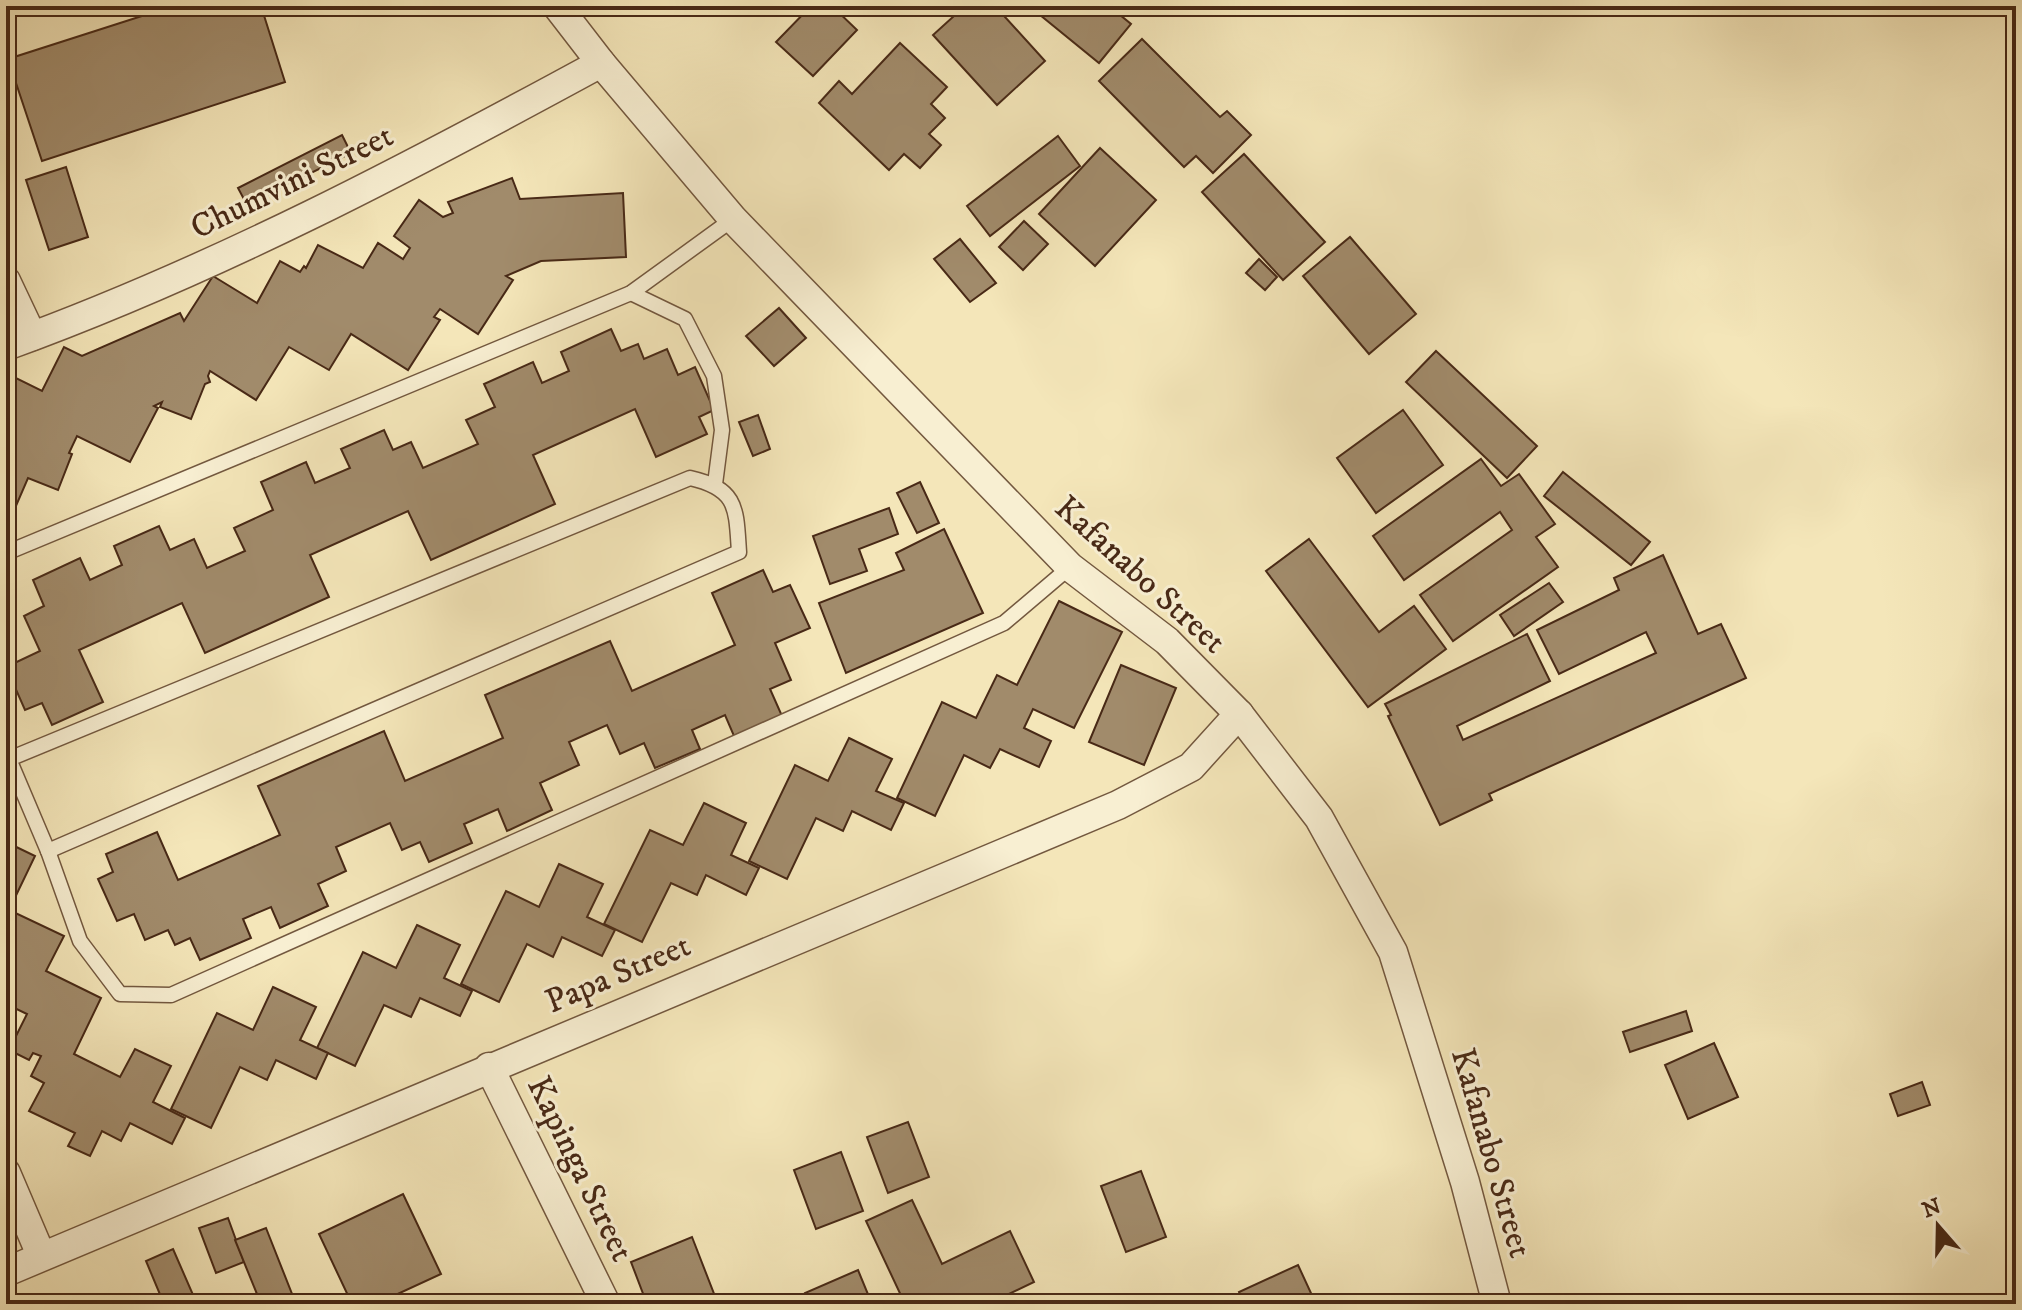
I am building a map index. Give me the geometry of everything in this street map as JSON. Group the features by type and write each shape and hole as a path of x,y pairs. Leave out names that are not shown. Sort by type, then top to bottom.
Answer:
{"street":[{"name":"Kafanabo Street","path":"557,6 733,219 1070,567 1167,641 1239,714 1319,818 1393,952 1465,1182 1497,1304"},
{"name":"Chumvini Street","path":"19,341 251,245 450,145 601,63"},
{"path":"6,281 19,341"},
{"name":"Papa Street","path":"6,1272 1118,805 1191,767 1239,714"},
{"name":"Kapinga Street","path":"489,1067 606,1304"},
{"path":"6,1173 41,1255"}],"lane":[{"path":"6,553 631,293 733,219"},
{"path":"631,293 685,319 714,376 722,430 715,484"},
{"path":"48,851 739,552 736,508 715,484 690,478 8,754 48,851 80,941 120,994 171,995 1004,623 1070,567"}],"building":[{"path":"173,6 261,6 285,82 42,161 8,59"},
{"path":"811,6 832,6 857,30 813,76 776,42"},
{"path":"965,6 995,6 1045,61 997,105 933,35"},
{"path":"1029,6 1109,6 1131,24 1099,63"},
{"path":"1142,39 1220,117 1227,111 1251,135 1213,173 1196,156 1184,167 1099,81"},
{"path":"900,43 947,87 931,104 945,118 929,134 941,145 920,168 904,154 889,170 819,103 839,81 852,94"},
{"path":"342,135 351,153 247,205 238,188"},
{"path":"1058,136 1080,166 990,236 967,206"},
{"path":"1100,148 1156,200 1095,266 1039,214"},
{"path":"1244,154 1325,242 1283,280 1202,192"},
{"path":"66,167 88,237 49,250 26,180"},
{"path":"512,178 520,199 623,193 626,257 541,261 506,276 513,280 478,334 440,309 434,317 440,320 408,370 351,334 329,370 289,347 256,400 210,371 210,382 205,384 191,419 160,407 162,402 154,406 158,408 130,462 77,436 58,490 28,478 6,529 6,397 16,378 42,391 64,347 82,356 180,313 184,321 213,276 257,303 280,261 300,272 304,266 306,268 318,245 363,268 378,243 403,259 410,248 394,236 419,200 443,217 453,213 448,202"},
{"path":"1024,221 1048,244 1023,270 999,247"},
{"path":"1350,237 1416,314 1369,354 1303,276"},
{"path":"960,239 996,283 970,302 934,259"},
{"path":"1259,259 1277,277 1265,290 1246,273"},
{"path":"779,308 806,338 774,366 746,336"},
{"path":"611,329 621,351 638,344 644,359 667,349 678,375 695,367 714,410 699,417 707,434 656,457 635,409 533,455 555,504 431,560 408,511 310,555 329,597 205,653 182,603 79,650 103,702 52,725 42,703 25,710 6,667 40,651 24,616 44,606 33,580 80,558 90,580 122,565 114,546 159,526 170,550 194,539 207,568 245,551 234,528 273,510 261,482 306,462 315,483 350,468 341,449 384,430 393,450 411,442 423,468 478,444 466,420 495,407 484,384 533,362 542,383 569,371 561,352"},
{"path":"1436,351 1537,446 1507,478 1406,382"},
{"path":"1403,410 1443,465 1376,513 1337,458"},
{"path":"758,415 770,449 753,456 739,422"},
{"path":"1481,459 1501,486 1519,474 1555,524 1536,537 1558,567 1453,641 1420,595 1512,530 1500,512 1404,580 1373,536"},
{"path":"1563,472 1650,542 1631,565 1544,496"},
{"path":"920,482 939,523 917,533 897,493"},
{"path":"889,508 898,534 859,549 867,571 830,584 813,536"},
{"path":"944,529 983,613 846,673 819,603 904,570 896,553"},
{"path":"1309,539 1379,632 1414,606 1446,649 1368,707 1266,571"},
{"path":"1663,555 1698,634 1721,624 1746,678 1489,794 1492,800 1440,825 1385,704 1527,634 1550,681 1457,726 1463,740 1656,653 1646,632 1559,674 1537,630 1619,590 1614,578"},
{"path":"763,570 773,592 790,585 810,628 775,643 791,680 770,689 782,716 734,736 725,715 692,730 700,749 655,768 644,743 620,754 607,725 569,742 579,765 540,783 552,810 507,831 498,809 464,824 472,843 429,862 420,842 402,850 390,823 336,847 346,871 318,884 328,906 280,928 271,907 243,919 251,938 200,960 190,938 175,945 168,930 145,940 134,914 117,921 98,879 113,872 106,854 157,832 178,880 280,835 258,786 384,731 405,781 503,738 485,695 610,641 632,691 735,645 712,593"},
{"path":"1549,583 1563,602 1514,636 1500,615"},
{"path":"1059,601 1122,632 1074,728 1033,709 1024,728 1051,741 1039,767 1000,749 990,768 964,755 935,816 897,798 942,702 976,718 997,675 1017,685"},
{"path":"1121,665 1176,688 1144,765 1089,742"},
{"path":"849,738 892,759 876,791 904,803 891,830 852,811 843,831 816,818 787,879 749,861 795,765 828,781"},
{"path":"704,803 746,823 731,855 759,868 746,895 706,875 697,895 671,883 642,942 604,924 650,830 683,845"},
{"path":"6,842 35,856 9,910 64,936 46,971 101,998 74,1054 120,1077 135,1049 171,1066 153,1102 185,1118 172,1144 130,1123 121,1141 102,1131 90,1156 68,1146 75,1133 29,1111 44,1083 31,1076 41,1056 33,1053 29,1060 9,1050 27,1014 6,1004 9,991 6,989"},
{"path":"559,864 603,884 587,917 615,930 602,956 562,937 553,957 527,944 499,1002 461,984 506,891 539,907"},
{"path":"417,925 460,945 444,978 472,991 460,1016 420,998 411,1017 384,1005 355,1066 317,1048 363,952 396,968"},
{"path":"273,987 316,1007 300,1040 328,1053 316,1079 276,1060 267,1080 240,1067 211,1128 171,1109 217,1013 253,1030"},
{"path":"1686,1011 1692,1031 1630,1052 1623,1032"},
{"path":"1714,1043 1738,1097 1688,1119 1665,1065"},
{"path":"1922,1082 1930,1105 1898,1116 1890,1094"},
{"path":"908,1122 929,1177 888,1193 867,1137"},
{"path":"841,1152 863,1211 816,1229 794,1170"},
{"path":"1141,1171 1166,1237 1126,1252 1101,1186"},
{"path":"403,1194 441,1274 376,1304 352,1304 319,1234"},
{"path":"912,1200 942,1264 1010,1231 1034,1282 988,1304 905,1304 866,1221"},
{"path":"228,1218 244,1262 216,1273 199,1228"},
{"path":"266,1228 296,1304 261,1304 235,1240"},
{"path":"692,1237 718,1304 647,1304 631,1262"},
{"path":"173,1249 197,1304 164,1304 146,1261"},
{"path":"1298,1265 1316,1304 1244,1304 1239,1292"},
{"path":"858,1270 872,1304 809,1304 805,1293"}]}
